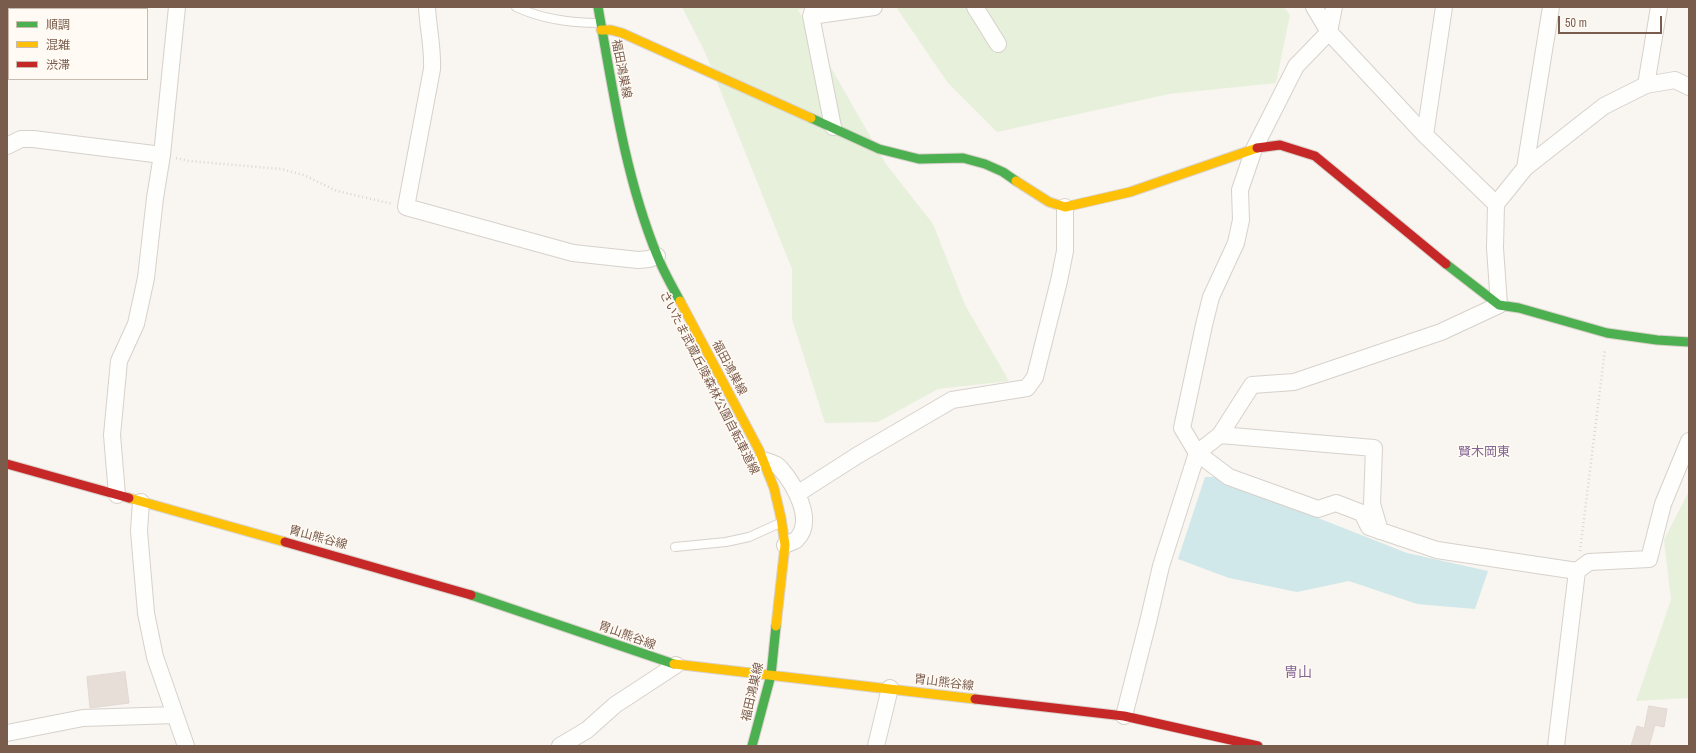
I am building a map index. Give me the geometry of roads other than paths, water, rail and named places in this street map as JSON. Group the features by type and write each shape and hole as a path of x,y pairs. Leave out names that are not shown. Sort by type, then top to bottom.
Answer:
{"main road":[{"name":"福田鴻巣線","path":"598,7 630,173 657,256 763,460 774,488 782,522 785,545 771,676 752,746"},
{"path":"601,26 622,33 879,149 919,159 963,158 985,164 1002,172 1049,202 1064,207 1130,192 1254,149 1280,145 1315,156 1469,283 1499,305 1519,308 1607,333 1657,340 1689,342"},
{"name":"胄山熊谷線","path":"7,464 459,591 527,613 676,666 890,688 1124,716 1258,746"}],"street":[{"path":"117,495 112,435 119,361 136,324 146,278 155,198 162,155 177,7"},
{"path":"427,7 433,50 432,69 406,207 573,253 638,260 649,259 657,256"},
{"path":"832,127 812,11 874,7"},
{"path":"975,7 998,44"},
{"path":"1314,7 1329,32 1424,135 1496,204"},
{"path":"1334,7 1329,32 1296,66 1254,149 1240,190 1241,220 1236,243 1211,297 1182,428 1197,454 1230,477 1318,509 1336,503 1362,513 1369,527 1437,550 1577,571 1589,562 1650,558 1663,504 1689,441"},
{"path":"1424,135 1444,7"},
{"path":"1525,168 1551,7"},
{"path":"1646,85 1659,7"},
{"path":"1124,716 1161,566 1197,454 1220,435 1252,385 1294,382 1441,332 1499,305 1494,248 1496,204 1525,168 1604,106 1646,85 1675,80 1689,87"},
{"path":"7,146 21,139 33,139 162,155"},
{"path":"797,494 858,455 952,400 1028,388 1034,377 1059,281 1065,251 1064,207"},
{"path":"1220,435 1374,448 1372,504 1380,531"},
{"path":"763,460 779,467 797,494 804,510 802,529 795,540 785,545"},
{"path":"141,502 139,531 146,613 155,657 186,746"},
{"path":"1556,746 1577,571"},
{"path":"560,746 587,730 615,705 676,666"},
{"path":"876,746 890,688"},
{"path":"7,733 83,718 175,715"}],"lane":[{"path":"516,7 534,15 554,20 601,26"},
{"path":"675,547 726,542 748,537 782,522"}],"water":[{"path":"1205,477 1214,477 1407,553 1488,571 1475,609 1417,604 1349,581 1297,592 1229,578 1178,559"}],"district":[{"name":"賢木岡東","path":"1484,453"},
{"name":"冑山","path":"1298,673"}]}
